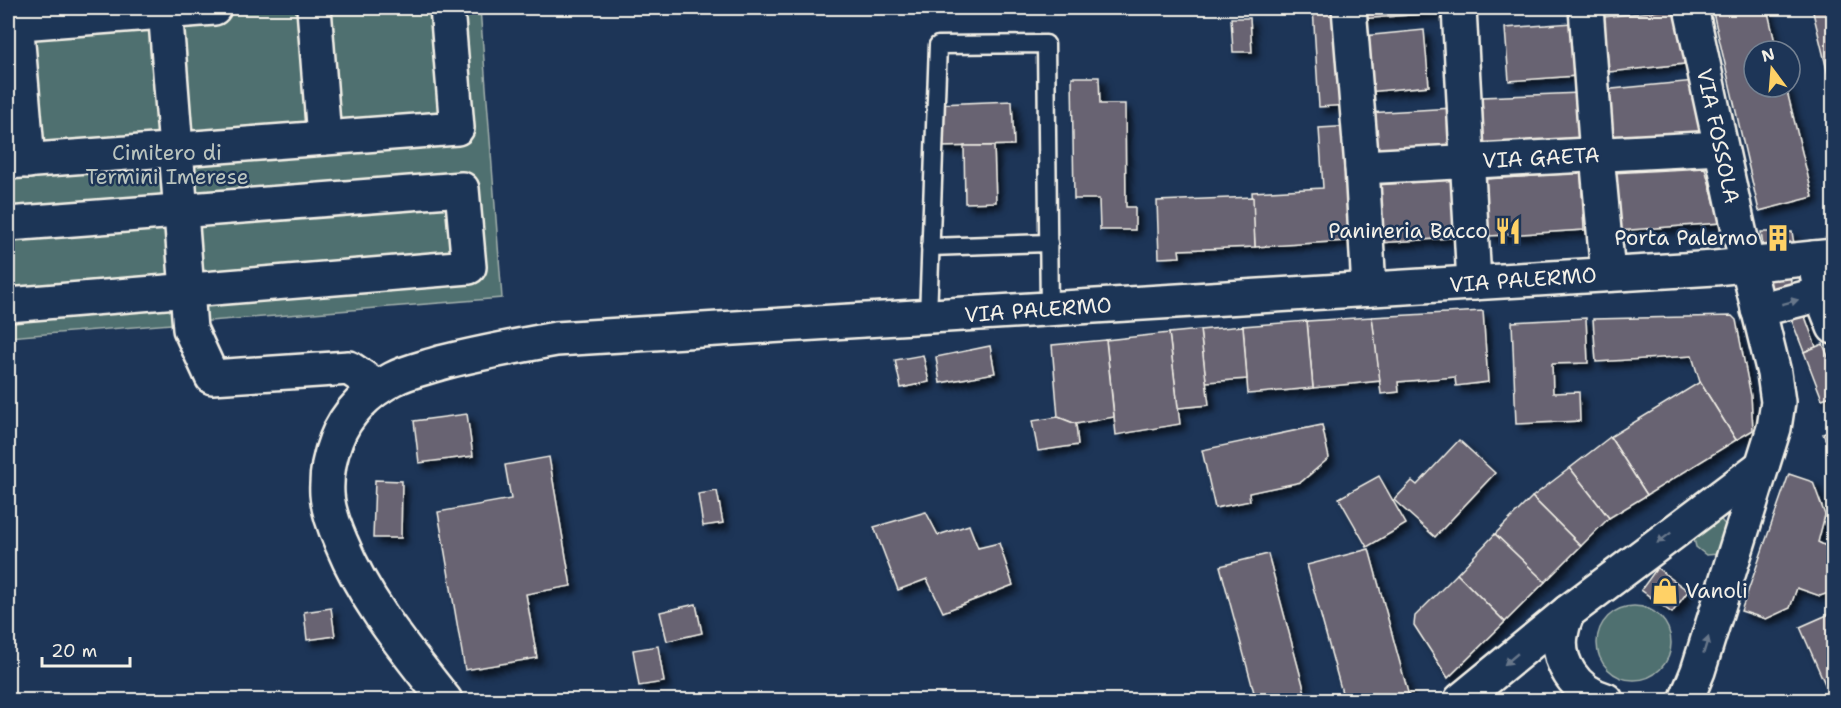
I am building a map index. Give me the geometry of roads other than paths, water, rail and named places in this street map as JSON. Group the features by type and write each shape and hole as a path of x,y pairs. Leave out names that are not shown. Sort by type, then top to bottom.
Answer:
{"street":[{"path":"214,8 13,18 18,162 457,128 447,8"},
{"path":"314,8 324,138"},
{"path":"1349,8 1369,289"},
{"path":"1459,8 1474,283"},
{"path":"1586,8 1608,274"},
{"name":"VIA FOSSOLA","path":"1686,700 1698,671 1774,428 1778,402 1774,372 1720,148 1691,8"},
{"path":"165,9 190,328 212,376 349,368 377,387"},
{"name":"VIA GAETA","path":"1362,167 1720,148"},
{"path":"8,224 462,189 469,267 8,305"},
{"path":"1824,257 1821,294 1833,327"},
{"name":"VIA PALERMO","path":"445,700 378,613 347,557 331,515 327,495 327,474 331,454 348,417 377,387 415,370 486,351 556,339 1474,283 1824,257"},
{"path":"1758,310 1821,294"},
{"path":"1461,700 1568,612 1762,466"},
{"path":"1698,513 1712,509 1728,515 1734,521 1737,530 1736,550"},
{"path":"1568,612 1561,631 1561,652 1568,671 1580,687 1606,700"}],"lane":[{"path":"928,316 938,45 1046,44 1049,309"},
{"path":"930,247 1048,243"}],"place":[{"name":"Panineria Bacco","path":"1508,231"},
{"name":"Porta Palermo","path":"1778,238"},
{"name":"Vanoli","path":"1665,591"}],"park label":[{"name":"Cimitero di Termini Imerese","path":"167,165"}]}
